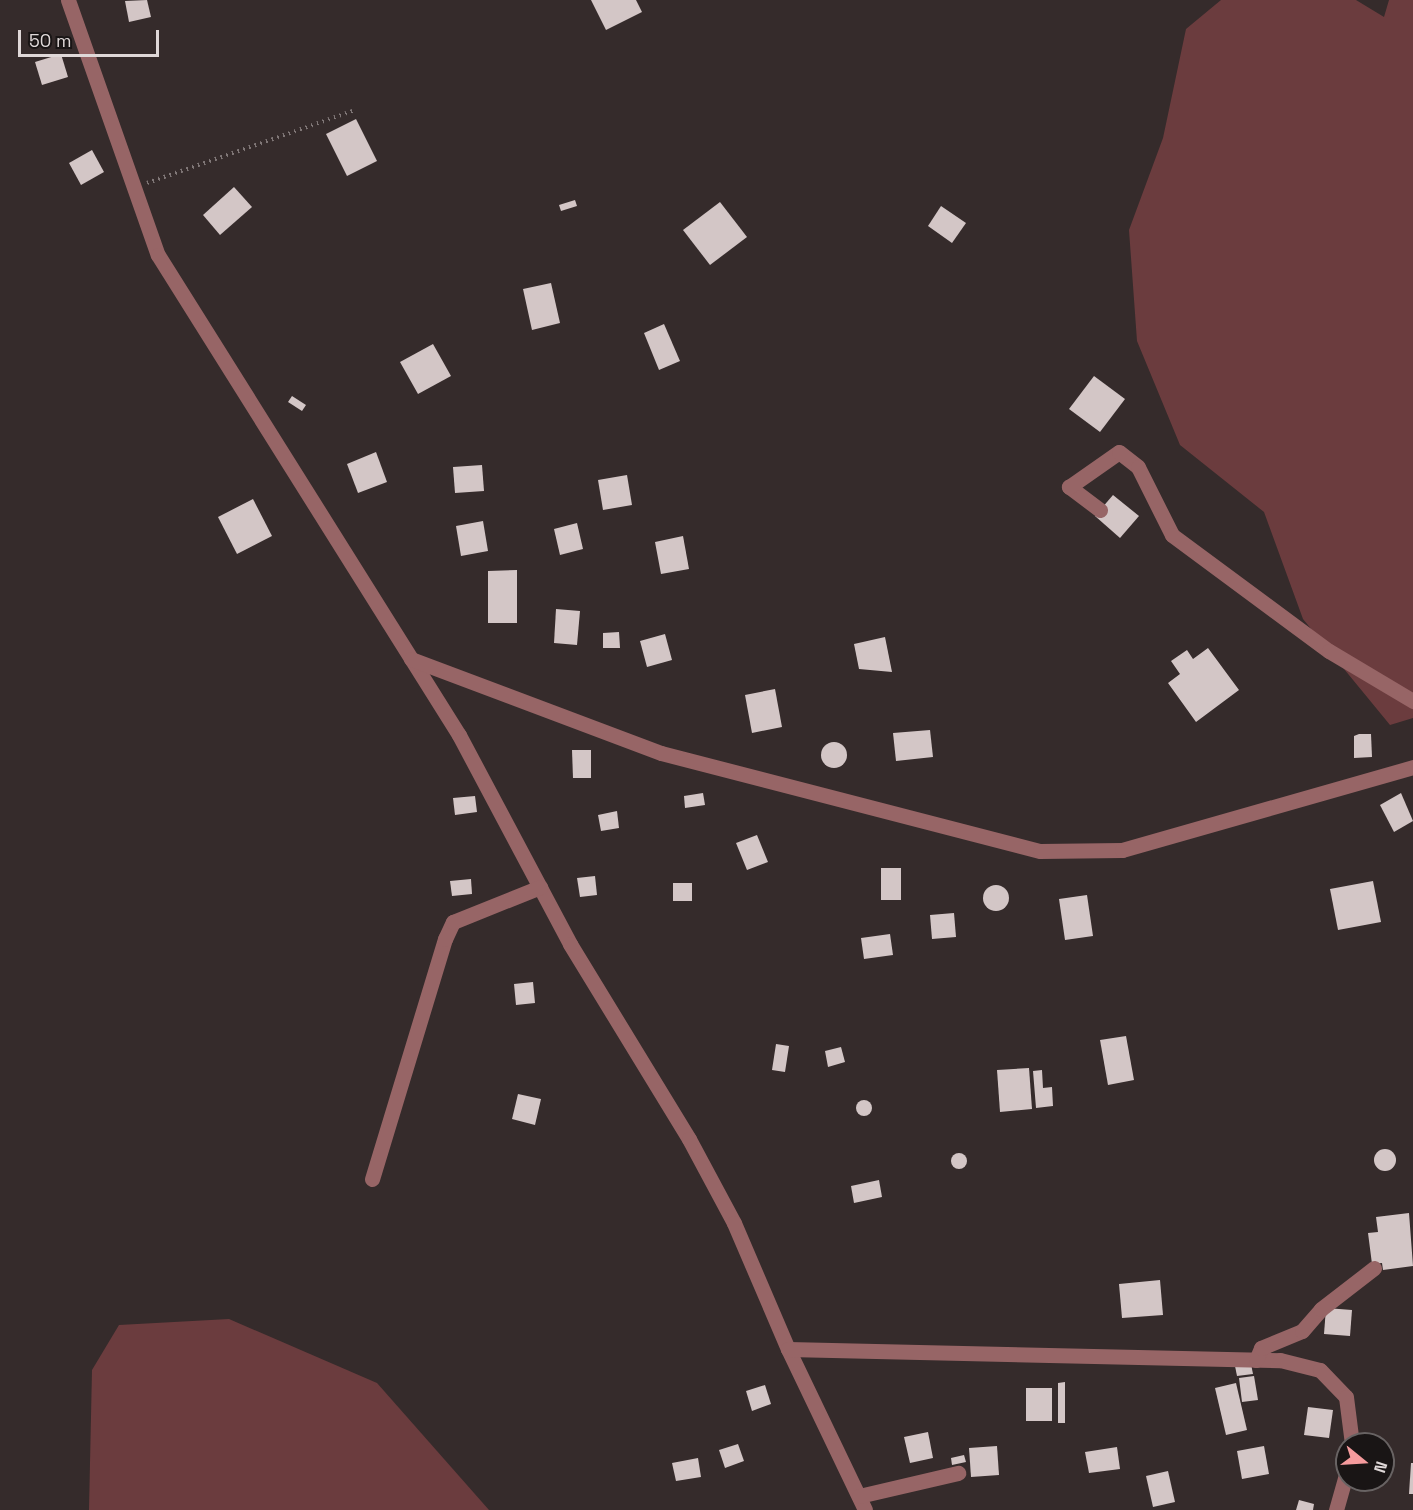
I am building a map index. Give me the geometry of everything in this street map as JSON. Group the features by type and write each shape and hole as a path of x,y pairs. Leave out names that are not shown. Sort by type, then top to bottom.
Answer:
{"street":[{"path":"68,0 158,255 459,735 540,886 689,1139 734,1223 788,1349 862,1503 958,1473"},
{"path":"1100,510 1069,488 1119,452 1138,466 1172,535 1329,651 1413,701"},
{"path":"411,659 661,753 1040,851 1122,850 1413,767"},
{"path":"372,1179 445,939 453,922 540,886"},
{"path":"1256,1360 1261,1348 1302,1331 1322,1308 1374,1268"},
{"path":"788,1349 1281,1360 1320,1370 1346,1397 1350,1432"},
{"path":"1336,1510 1341,1492"}],"path":[{"path":"134,187 353,111"}],"shaded area":[{"path":"1221,0 1356,0 1384,17 1389,0 1413,0 1413,718 1390,725 1303,619 1264,512 1180,445 1137,341 1129,230 1163,138 1186,29"},
{"path":"229,1319 377,1383 489,1510 89,1510 92,1370 119,1325"}],"building":[{"path":"147,0 151,17 129,22 125,1"},
{"path":"591,0 636,0 642,12 606,30"},
{"path":"61,54 68,77 42,85 35,62"},
{"path":"356,119 377,161 347,176 326,134"},
{"path":"92,150 104,172 81,185 69,163"},
{"path":"234,187 252,207 220,235 203,215"},
{"path":"575,200 577,206 561,211 559,205"},
{"path":"720,202 747,237 710,265 683,230"},
{"path":"941,206 966,223 952,243 928,226"},
{"path":"551,283 560,323 532,330 523,289"},
{"path":"664,324 680,361 659,370 644,333"},
{"path":"433,344 451,376 418,394 400,362"},
{"path":"1094,376 1125,399 1100,432 1069,409"},
{"path":"292,396 306,405 302,411 288,402"},
{"path":"376,452 387,482 358,493 347,464"},
{"path":"482,465 484,491 455,493 453,467"},
{"path":"627,475 632,505 603,510 598,480"},
{"path":"1113,495 1139,516 1120,538 1095,516"},
{"path":"253,499 272,536 237,554 218,517"},
{"path":"483,521 488,551 461,556 456,526"},
{"path":"577,523 583,549 560,555 554,529"},
{"path":"683,536 689,569 661,574 655,542"},
{"path":"517,570 517,623 488,623 488,571"},
{"path":"556,609 580,611 577,645 554,643"},
{"path":"619,632 620,648 603,648 603,633"},
{"path":"665,634 672,660 647,667 640,641"},
{"path":"885,637 892,672 859,669 854,644"},
{"path":"1208,648 1239,690 1196,722 1168,683 1180,674 1171,661 1187,650 1193,659"},
{"path":"775,689 782,727 752,733 745,695"},
{"path":"930,730 933,757 896,761 893,733"},
{"path":"1371,734 1372,757 1354,758 1354,736"},
{"path":"834,742 843,746 847,755 843,764 834,768 825,764 821,755 825,746"},
{"path":"572,750 591,750 591,778 573,778"},
{"path":"703,793 705,805 685,808 684,796"},
{"path":"1401,793 1413,821 1394,832 1380,805"},
{"path":"475,796 477,812 455,815 453,798"},
{"path":"617,811 619,828 601,831 598,815"},
{"path":"757,835 768,862 747,870 736,843"},
{"path":"881,868 901,868 901,900 881,900"},
{"path":"595,876 597,895 580,897 577,878"},
{"path":"471,879 472,894 452,896 450,881"},
{"path":"1373,881 1381,922 1338,930 1330,889"},
{"path":"673,883 692,883 692,901 673,901"},
{"path":"996,885 1005,889 1009,898 1005,907 996,911 987,907 983,898 987,889"},
{"path":"1087,895 1093,936 1065,940 1059,899"},
{"path":"954,913 956,937 932,939 930,915"},
{"path":"890,934 893,955 864,959 861,938"},
{"path":"533,982 535,1003 516,1005 514,984"},
{"path":"1126,1036 1134,1080 1108,1085 1100,1040"},
{"path":"776,1044 789,1046 785,1072 772,1070"},
{"path":"841,1047 845,1062 828,1067 825,1051"},
{"path":"1029,1068 1032,1109 1000,1112 997,1070"},
{"path":"1042,1070 1043,1088 1052,1087 1053,1106 1036,1108 1033,1071"},
{"path":"518,1094 541,1099 535,1125 512,1119"},
{"path":"861,1100 867,1100 872,1108 870,1114 861,1116 856,1111 856,1105"},
{"path":"1385,1149 1393,1152 1396,1160 1393,1168 1385,1171 1377,1168 1374,1160 1377,1152"},
{"path":"959,1153 967,1161 959,1169 951,1161"},
{"path":"879,1180 882,1197 854,1203 851,1186"},
{"path":"1409,1213 1413,1266 1383,1270 1382,1263 1372,1264 1368,1233 1378,1232 1376,1217"},
{"path":"1160,1280 1163,1315 1122,1318 1119,1284"},
{"path":"1326,1308 1352,1310 1350,1336 1324,1334"},
{"path":"1251,1364 1253,1374 1237,1376 1235,1366"},
{"path":"1254,1376 1258,1400 1242,1402 1239,1378"},
{"path":"1065,1382 1065,1423 1058,1423 1058,1383"},
{"path":"1236,1383 1247,1430 1226,1435 1215,1388"},
{"path":"765,1385 771,1404 752,1411 746,1391"},
{"path":"1026,1388 1052,1388 1052,1421 1026,1421"},
{"path":"1308,1407 1333,1410 1329,1438 1304,1435"},
{"path":"928,1432 933,1458 910,1463 904,1437"},
{"path":"738,1444 744,1461 725,1468 719,1450"},
{"path":"997,1446 999,1475 971,1477 969,1448"},
{"path":"1264,1446 1269,1474 1242,1479 1237,1451"},
{"path":"1117,1447 1120,1469 1089,1473 1085,1452"},
{"path":"964,1455 966,1462 952,1465 951,1458"},
{"path":"698,1458 701,1477 676,1481 672,1463"},
{"path":"1411,1463 1413,1463 1413,1494 1409,1494"},
{"path":"1168,1471 1175,1502 1153,1507 1146,1476"},
{"path":"1299,1500 1314,1504 1313,1510 1296,1510"}]}
